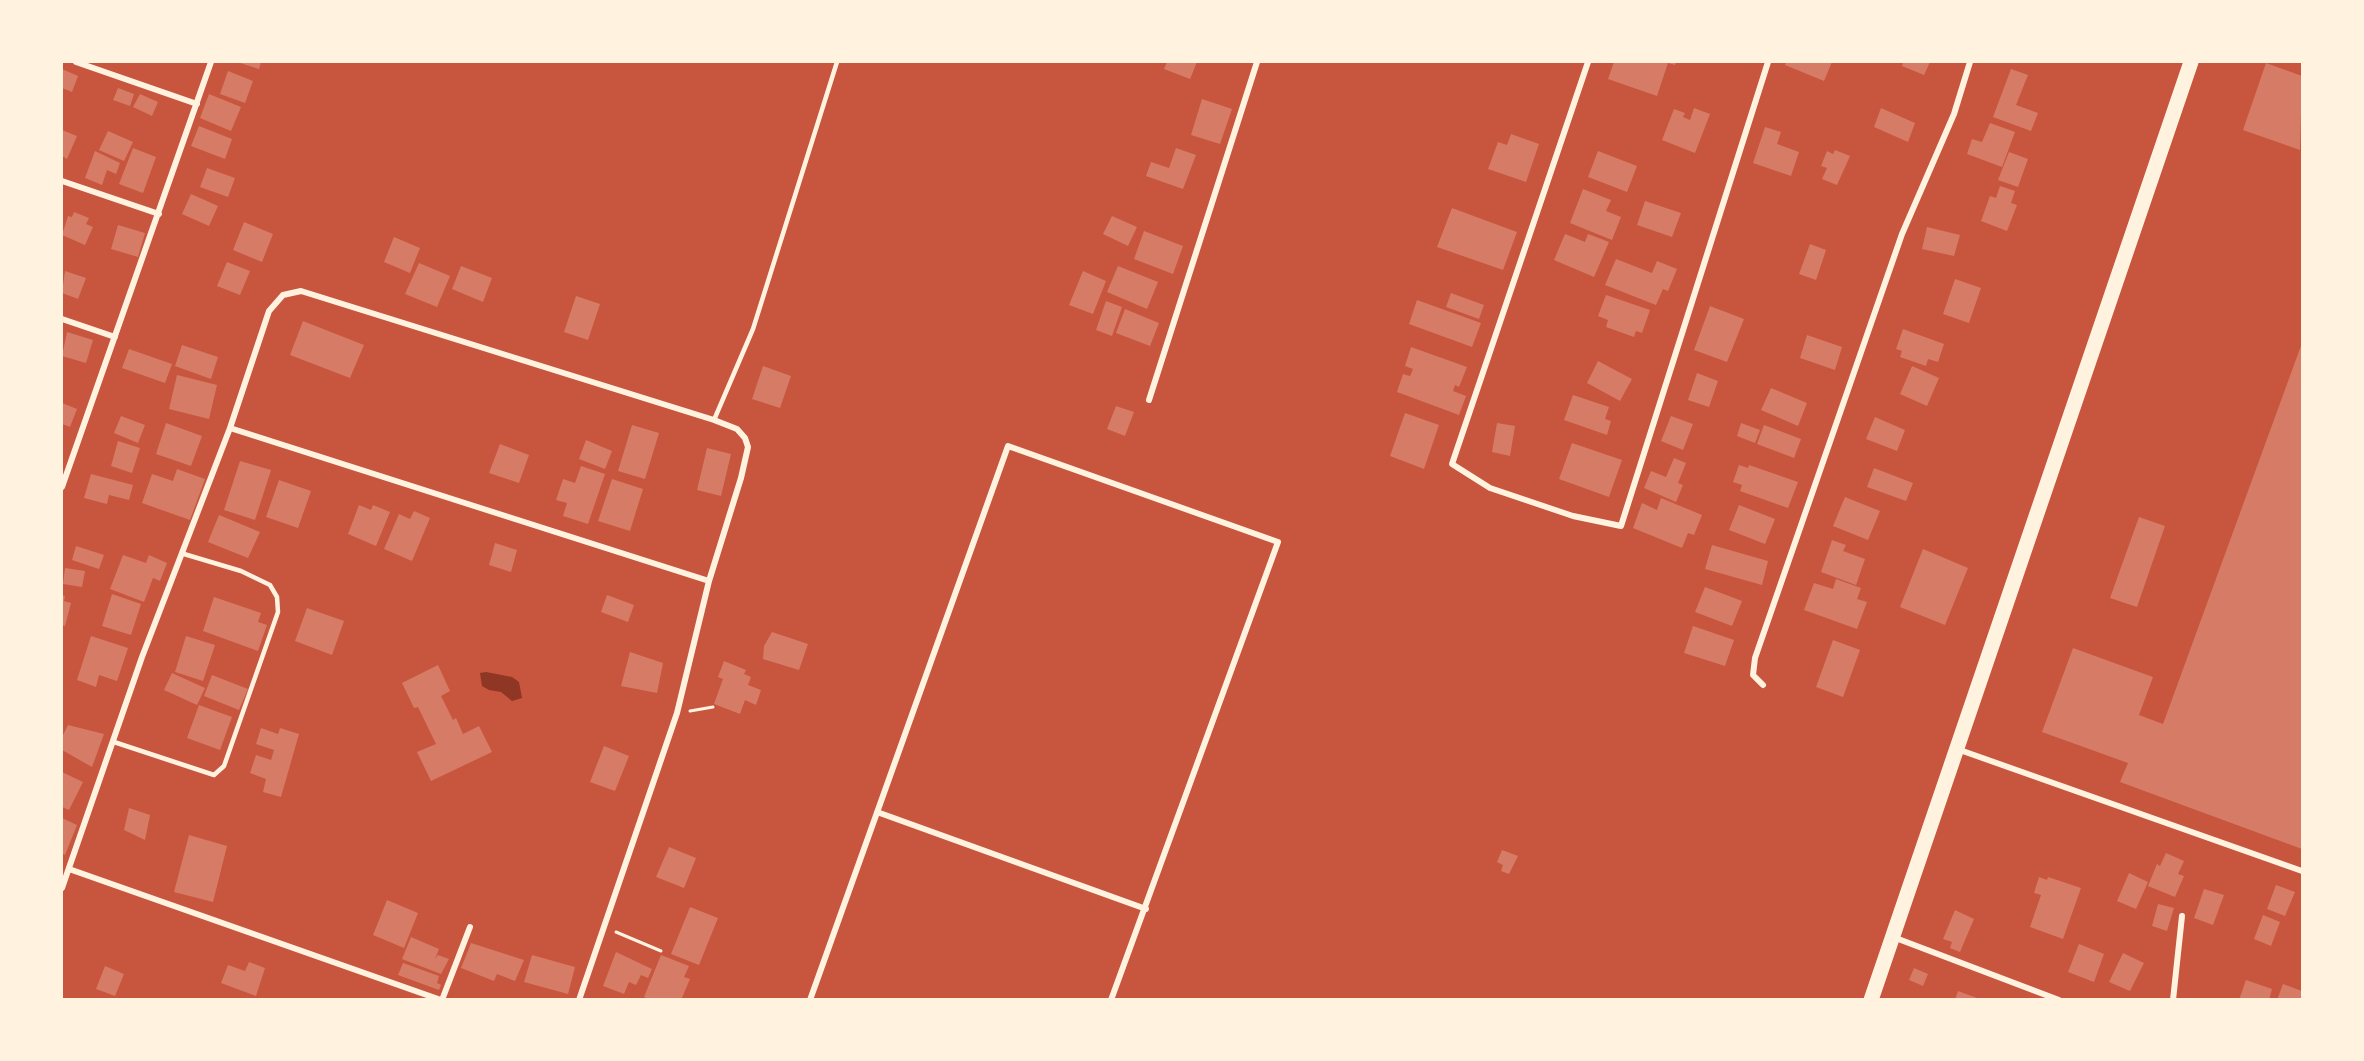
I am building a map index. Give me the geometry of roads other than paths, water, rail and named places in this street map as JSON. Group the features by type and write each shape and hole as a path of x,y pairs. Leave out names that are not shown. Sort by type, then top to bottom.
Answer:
{"main road":[{"path":"1871,999 2191,62"}],"street":[{"path":"76,62 197,104"},
{"path":"62,487 211,62"},
{"path":"1149,400 1257,62"},
{"path":"1588,62 1452,464 1490,488 1573,516 1621,526 1768,62"},
{"path":"1763,685 1753,675 1755,658 1902,234 1954,114 1970,62"},
{"path":"62,181 159,214"},
{"path":"62,888 142,657 184,554 230,428 269,311 283,295 301,291 714,420 737,429 745,438 748,447 709,581 676,713 579,999"},
{"path":"62,319 115,337"},
{"path":"230,428 709,581"},
{"path":"810,999 1008,446 1278,542 1146,909 1111,999"},
{"path":"1957,749 2302,871"},
{"path":"877,812 1146,909"},
{"path":"69,869 442,999 470,927"},
{"path":"2173,999 2182,916"},
{"path":"1893,936 2059,999"}],"lane":[{"path":"714,420 753,329 837,62"},
{"path":"114,742 214,775 224,766 278,612 277,597 270,585 241,571 184,554"}]}
